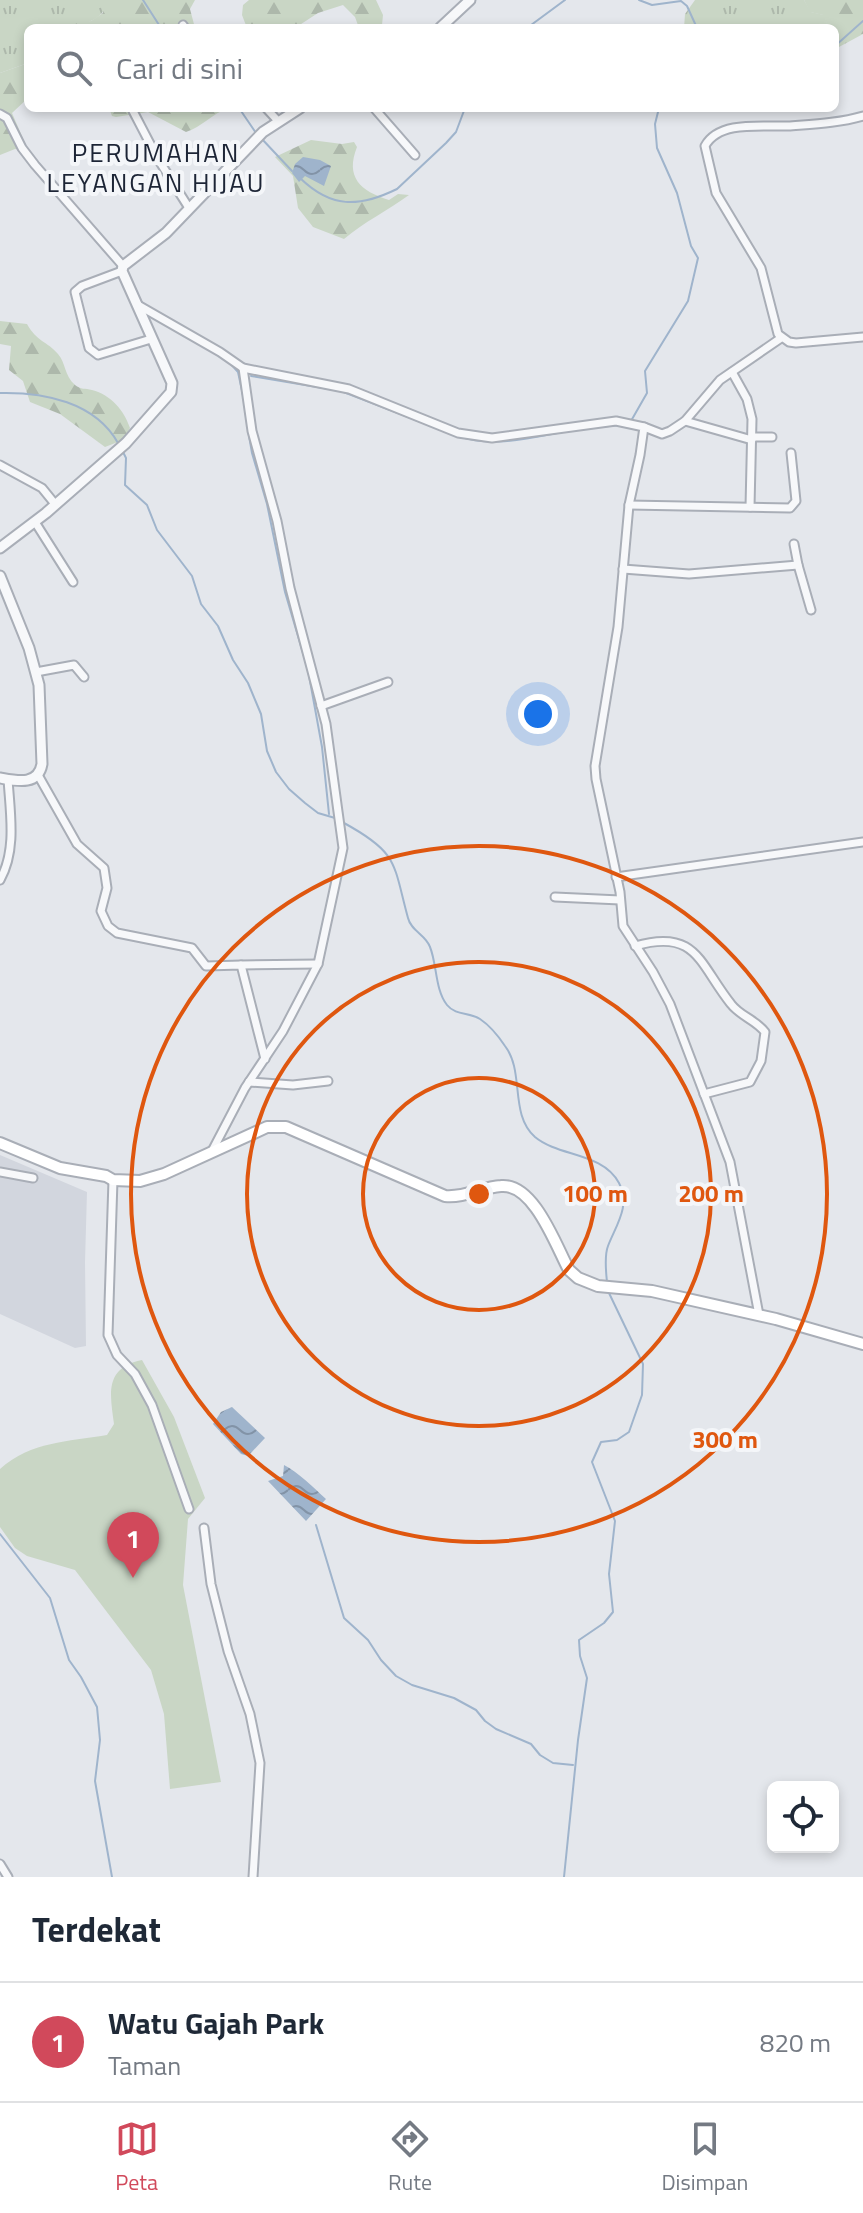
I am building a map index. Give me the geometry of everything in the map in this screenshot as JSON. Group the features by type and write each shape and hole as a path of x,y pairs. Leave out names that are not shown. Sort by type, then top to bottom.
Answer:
{"main road":[{"path":"0,1143 60,1168 113,1180 140,1181 277,1125 293,1129 445,1196 511,1186 528,1196 535,1206 572,1274 598,1286 652,1291 759,1315 863,1344"}],"street":[{"path":"444,24 470,0"},
{"path":"134,112 189,208"},
{"path":"270,112 278,121"},
{"path":"151,339 98,355 89,348 75,292 123,269 158,240 254,140 293,112"},
{"path":"377,112 415,155"},
{"path":"0,114 7,117 22,148 35,165 123,269 172,388 166,400 110,458 0,548"},
{"path":"863,116 828,123 743,126 718,134 705,146 716,193 761,268 774,326 781,338 796,343 863,337"},
{"path":"138,305 243,368 349,389 475,438 629,422 662,434 685,421 712,387 781,338"},
{"path":"212,1151 249,1082 283,1031 318,964 341,862 343,839 321,706 252,431 243,368"},
{"path":"732,372 751,410 750,507"},
{"path":"685,421 752,438 772,437"},
{"path":"644,427 629,505 618,627 595,766 623,926 670,1004 730,1162 759,1315"},
{"path":"629,505 784,508 795,504 791,453"},
{"path":"0,465 42,488 55,504"},
{"path":"35,522 73,582"},
{"path":"794,544 811,610"},
{"path":"623,569 689,574 798,565"},
{"path":"0,576 36,672 42,730 42,764 38,775 26,781 4,778 11,850 7,868 0,880"},
{"path":"36,672 74,665 84,677"},
{"path":"321,706 388,682"},
{"path":"38,775 77,844 104,868 107,888 101,911 111,930 125,937 190,947 207,967 318,964"},
{"path":"616,877 863,842"},
{"path":"555,897 620,900"},
{"path":"635,946 661,939 684,945 700,959 731,1006 765,1032 761,1061 750,1082 704,1094"},
{"path":"241,965 265,1059"},
{"path":"249,1082 293,1085 328,1081"},
{"path":"0,1172 33,1178"},
{"path":"113,1180 108,1335 117,1355 135,1374 152,1405 189,1509"},
{"path":"204,1528 211,1584 228,1651 250,1714 260,1763 253,1877"},
{"path":"0,1864 8,1877"}],"shaded area":[{"path":"0,1155 87,1192 86,1346 75,1348 0,1314"}],"green space":[{"path":"0,0 104,0 106,6 101,14 83,24 24,24 24,64 0,73"},
{"path":"104,0 195,0 190,9 194,24 75,24 91,21 103,13"},
{"path":"249,0 376,0 383,15 382,24 358,24 343,5 318,13 301,24 245,24 243,5"},
{"path":"695,0 804,0 811,12 824,15 827,24 684,24 685,14"},
{"path":"804,0 863,0 863,34 839,47 839,24 827,24 823,15 810,12"},
{"path":"24,64 24,102 12,113 28,150 15,149 0,155 0,73"},
{"path":"110,112 148,112 116,117"},
{"path":"148,112 221,112 186,132"},
{"path":"311,140 342,144 354,142 357,147 354,175 363,187 389,200 398,194 409,195 344,239 313,227 298,208 293,176 275,157"},
{"path":"0,321 27,324 58,354 75,385 99,392 116,404 130,428 123,440 105,447 60,414 30,402 23,381 9,370 11,346 0,344"},
{"path":"142,1360 174,1417 205,1498 188,1519 183,1585 221,1782 170,1789 164,1714 151,1670 75,1570 27,1556 15,1548 0,1527 0,1469 37,1448 107,1435 114,1424 111,1393 115,1376 121,1369"}],"water":[{"path":"303,157 331,166 324,186 305,176 299,182 292,173 295,164"},
{"path":"232,1407 265,1438 248,1456 241,1454 213,1424 221,1412"},
{"path":"284,1465 326,1499 306,1521 268,1481 283,1476"}],"waterway":[{"path":"143,0 158,24"},
{"path":"532,24 565,0"},
{"path":"639,0 652,5 681,1 687,6 695,24"},
{"path":"839,42 863,21"},
{"path":"242,112 256,133"},
{"path":"300,178 311,188 334,200 357,202 383,195 397,189 446,143 456,132 464,112"},
{"path":"631,421 647,393 645,371 688,301 698,258 691,246 677,193 657,148 655,124 658,112"},
{"path":"261,138 292,171"},
{"path":"229,362 238,372 244,400"},
{"path":"251,376 341,391 452,434"},
{"path":"0,393 34,395 67,402 96,418 118,443"},
{"path":"596,427 622,425"},
{"path":"248,430 285,592 308,670 322,747 329,814"},
{"path":"458,436 501,441 574,430"},
{"path":"123,452 126,458 125,485 147,505 157,530 192,576 201,604 218,626 233,660 248,683 261,714 267,751 276,772 305,803 318,813 335,818"},
{"path":"344,823 375,843 391,861 410,922 430,947 440,992 447,1005 454,1011 480,1019 505,1046 511,1056 519,1105 527,1128 545,1143 602,1166 619,1183 623,1208 607,1250 607,1282"},
{"path":"564,1877 587,1678 579,1640 604,1623 613,1612 609,1574 615,1521 592,1462 601,1442 617,1440 629,1432 642,1395 643,1364 609,1293"},
{"path":"316,1525 344,1618 368,1640 396,1676 412,1685 454,1698 476,1710 496,1729 531,1744 540,1755 553,1763 573,1765"},
{"path":"0,1534 50,1598 69,1660 97,1707 100,1740 95,1781 112,1877"}],"place":[{"name":"Watu Gajah Park","path":"133,1578"}],"district":[{"name":"PERUMAHAN LEYANGAN HIJAU","path":"156,168"}]}
